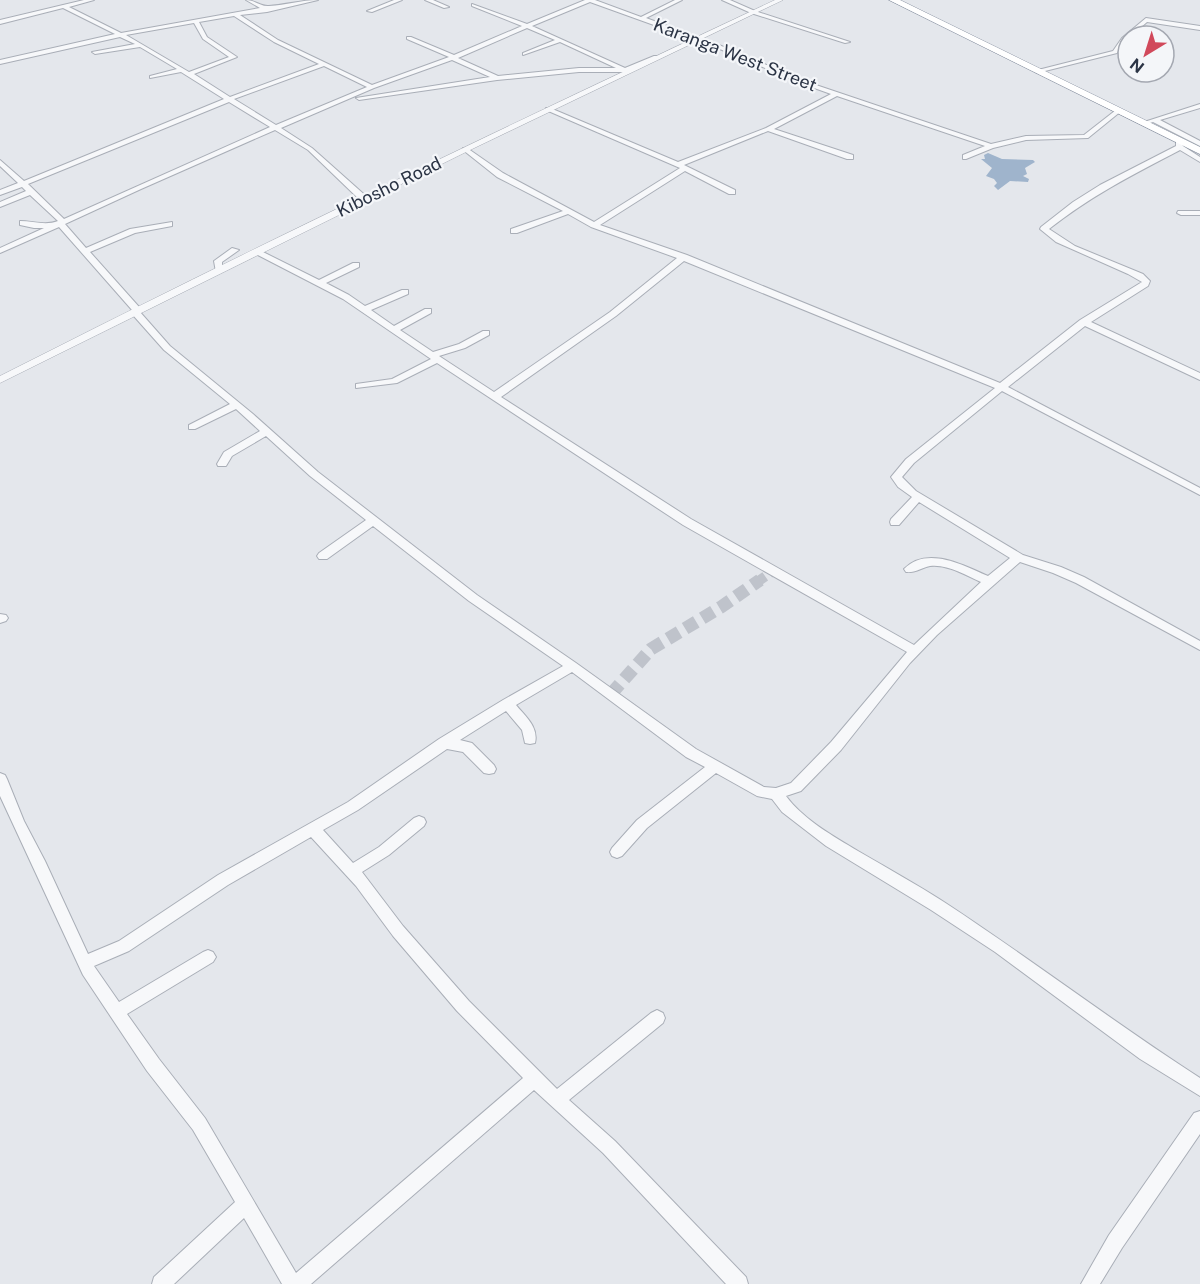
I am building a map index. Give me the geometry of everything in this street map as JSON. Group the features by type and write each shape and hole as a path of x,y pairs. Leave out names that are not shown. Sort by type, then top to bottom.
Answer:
{"highway":[{"path":"893,0 1118,111 1149,122 1178,143 1200,151"}],"street":[{"path":"0,22 91,0"},
{"path":"249,0 267,10"},
{"path":"0,62 120,36 315,0"},
{"path":"370,11 399,0"},
{"path":"428,0 446,7"},
{"path":"0,251 274,128 590,0"},
{"name":"Karanga West Street","path":"590,0 836,94 992,146"},
{"path":"641,19 679,0"},
{"path":"725,0 753,12 847,42"},
{"name":"Kibosho Road","path":"0,380 465,149 780,0"},
{"path":"474,5 528,26 625,70"},
{"path":"64,6 140,44 323,159 356,194 364,199"},
{"path":"236,15 276,41 372,87"},
{"path":"0,16 8,19"},
{"path":"1037,71 1115,52 1124,39 1146,20 1200,28"},
{"path":"152,77 186,72 234,57 205,38 196,22"},
{"path":"409,38 497,78"},
{"path":"525,54 560,40"},
{"path":"94,52 140,44"},
{"path":"335,103 497,78 579,70 625,70 657,57"},
{"path":"0,193 227,100 324,64"},
{"path":"594,225 682,167 768,129 836,94"},
{"path":"1149,122 1200,106"},
{"path":"548,109 682,167 732,192"},
{"path":"966,157 992,146 1026,138 1082,138 1118,111"},
{"path":"1149,122 1200,144"},
{"path":"768,129 850,157"},
{"path":"1200,160 1178,143 1076,204 1044,229 1049,235 1132,272 1146,281 1083,322 898,472 897,480 1019,558 1080,580 1200,646"},
{"path":"465,149 500,175 594,225 639,243 684,257 1003,388 1200,492"},
{"path":"0,162 32,191 167,348 267,431 314,474 473,598 572,666 644,720 714,767 762,792 776,794 796,787 813,771 915,651 955,610 1010,562 1019,558"},
{"path":"0,206 32,191"},
{"path":"514,231 568,212"},
{"path":"1181,213 1200,213"},
{"path":"23,223 34,226 60,223"},
{"path":"85,251 133,231 169,224"},
{"path":"219,270 218,261 235,250"},
{"path":"256,252 320,283 687,522 915,651"},
{"path":"494,397 613,314 684,257"},
{"path":"320,283 356,265"},
{"path":"363,310 405,292"},
{"path":"393,330 428,311"},
{"path":"1083,322 1200,377"},
{"path":"359,386 394,381 433,358 486,333"},
{"path":"192,427 236,405"},
{"path":"222,464 228,454 267,431"},
{"path":"895,522 919,496"},
{"path":"323,556 373,521"},
{"path":"910,569 930,560 938,561 951,564 988,581"},
{"path":"84,963 124,946 223,880 313,829 399,776 444,743 507,703 572,666"},
{"path":"507,703 528,728 530,739"},
{"path":"444,743 467,747 489,769"},
{"path":"617,852 632,832 714,767"},
{"path":"0,779 84,963 116,1012 199,1124 292,1284"},
{"path":"776,794 787,808 831,842 936,905 1000,947 1146,1053 1200,1088"},
{"path":"352,872 384,851 419,822"},
{"path":"313,829 352,872 429,968 556,1100 609,1147 739,1284"},
{"path":"116,1012 208,957"},
{"path":"556,1100 657,1018"},
{"path":"297,1284 535,1078"},
{"path":"1090,1284 1125,1224 1173,1161 1200,1119"},
{"path":"161,1284 245,1205"}],"water":[{"path":"988,153 1002,159 1033,160 1035,162 1025,168 1027,174 1023,176 1029,179 1028,182 1010,181 998,190 994,186 997,183 994,179 986,176 992,168 981,159 985,159 984,155"}],"tunnel":[{"path":"757,582 773,571"},
{"path":"611,694 651,649 721,607 760,580"}]}
